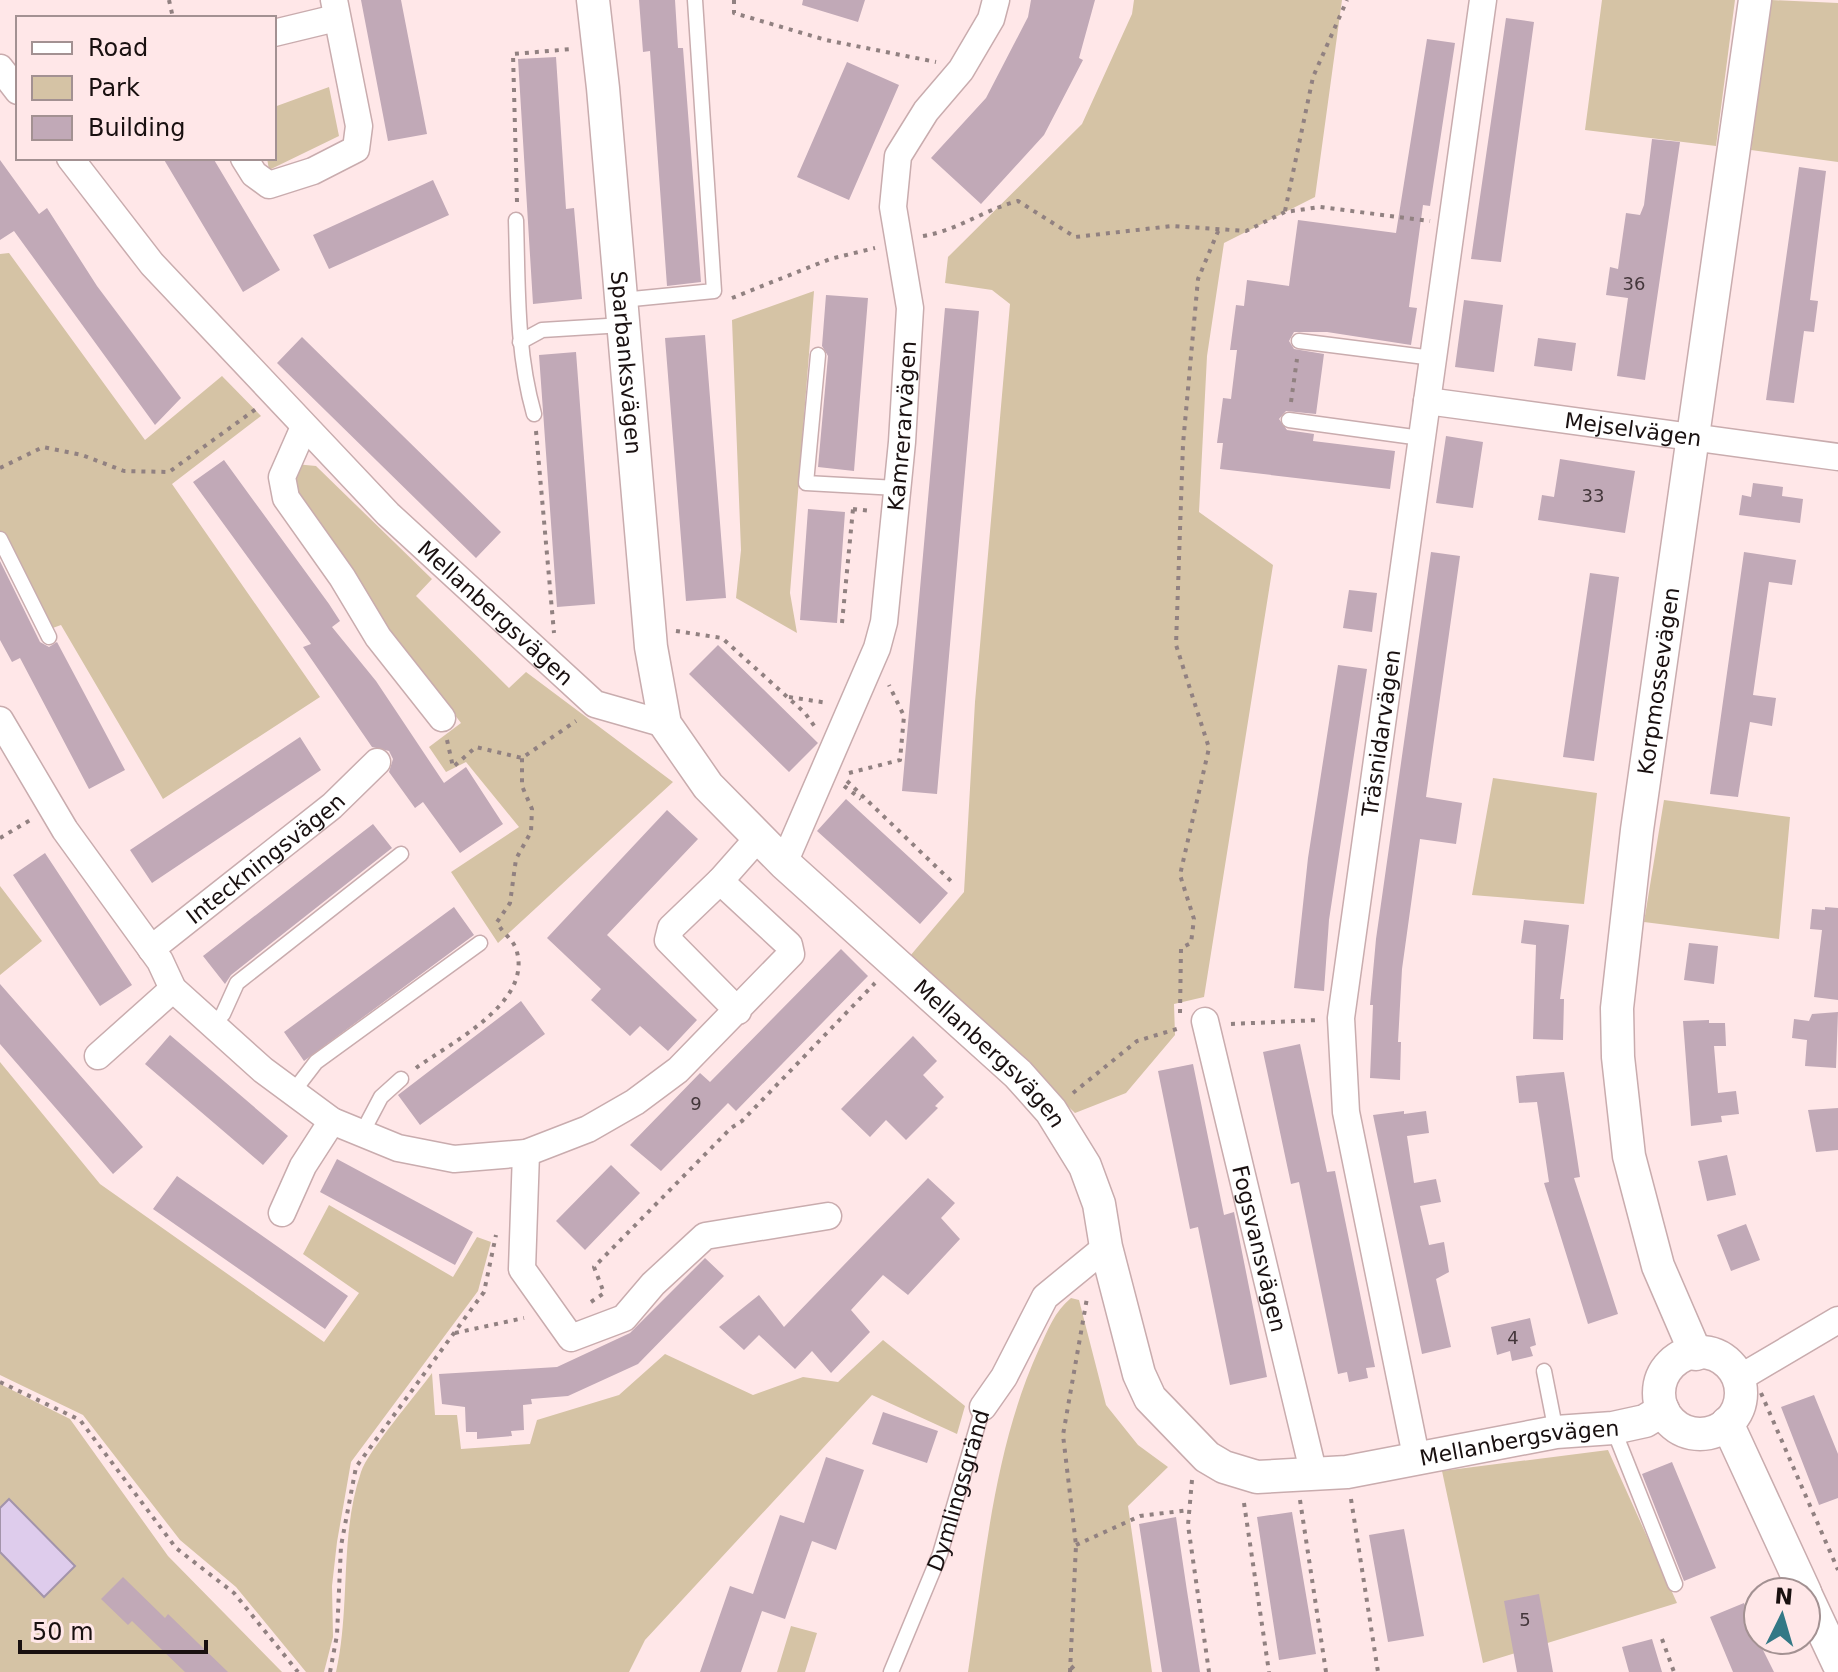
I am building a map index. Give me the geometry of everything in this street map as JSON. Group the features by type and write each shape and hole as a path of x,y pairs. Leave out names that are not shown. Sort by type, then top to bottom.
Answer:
{"street":[{"name":"Sparbanksvägen","path":"593,0 649,627 665,724"},
{"name":"Kamrerarvägen","path":"784,863 877,648 884,622 910,308 906,240 893,207 898,156 926,111 961,70 991,19 996,0"},
{"name":"Träsnidarvägen","path":"1417,1461 1346,1112 1341,1018 1483,0"},
{"name":"Korpmossevägen","path":"1696,1354 1658,1266 1636,1186 1622,1110 1617,1020 1624,924 1755,0"},
{"path":"245,160 254,174 269,185 313,171 356,149 359,126 335,9 276,32"},
{"path":"0,68 16,88"},
{"name":"Mellanbergsvägen","path":"72,160 152,264 388,514 595,704 665,724 700,778 758,838 1018,1074 1051,1111 1085,1166 1099,1204 1106,1247 1139,1374 1150,1398 1207,1457 1239,1473 1257,1477 1347,1472 1556,1432 1613,1428 1645,1421 1663,1410"},
{"name":"Mejselvägen","path":"1427,401 1838,457"},
{"path":"304,427 282,477 286,498 342,577 378,637 442,718"},
{"path":"0,720 52,807 151,949 173,989 212,1025 332,1121 398,1148 454,1159 526,1153 588,1129 635,1102 678,1070 791,954 789,945 720,881"},
{"name":"Inteckningsvägen","path":"151,949 332,806 377,762"},
{"path":"738,1011 668,940 671,928 720,881 758,838"},
{"path":"98,1056 173,989"},
{"name":"Fogsvansvägen","path":"1205,1021 1305,1476"},
{"path":"282,1213 303,1166 332,1121"},
{"path":"526,1153 522,1269 571,1338 624,1318 672,1265 705,1236 828,1216"},
{"name":"Dymlingsgränd","path":"983,1407 1004,1377 1045,1297 1106,1247"},
{"path":"1738,1379 1838,1320"},
{"path":"1705,1353 1729,1363 1738,1379 1740,1400 1735,1416 1713,1432 1692,1434 1679,1429 1663,1410 1659,1390 1670,1363 1705,1353"},
{"path":"1727,1423 1797,1576"},
{"path":"1822,1629 1838,1663"}],"lane":[{"path":"520,342 542,330 714,291 695,0"},
{"path":"516,220 520,342 534,414"},
{"path":"1299,341 1433,358"},
{"path":"818,355 806,483 897,488"},
{"path":"1289,420 1421,438"},
{"path":"0,539 49,637"},
{"path":"212,1025 223,1014 237,983 401,854"},
{"path":"293,1092 316,1062 480,943"},
{"path":"362,1133 381,1097 401,1079"},
{"path":"1544,1371 1556,1432"},
{"name":"Dymlingsgränd","path":"891,1672 940,1554 983,1407"},
{"path":"1613,1428 1675,1584"}],"path":[{"path":"734,0 734,13 826,40 905,54"},
{"path":"1285,212 1313,77 1347,0"},
{"path":"516,220 519,172 513,54 599,47"},
{"path":"721,302 830,259 950,231 994,207 1018,201 1075,237 1172,226 1246,231 1285,212 1320,207 1452,224"},
{"path":"1180,1028 1181,948 1191,943 1194,919 1180,875 1209,748 1176,645 1183,444 1198,279 1219,229"},
{"path":"1289,420 1299,341"},
{"path":"0,468 43,447 82,455 124,471 169,472 274,396"},
{"path":"534,414 554,640 541,654"},
{"path":"838,485 840,496 853,509 879,512"},
{"path":"842,623 853,509"},
{"path":"649,627 722,638 805,713"},
{"path":"868,771 900,760 904,716 897,699 880,678"},
{"path":"787,697 838,704"},
{"path":"442,718 453,767 476,747 522,758 563,733 595,704"},
{"path":"401,1079 499,1008 514,990 519,956 513,939 502,932 497,922 510,903 516,859 531,832 532,809 522,786 522,758"},
{"path":"837,777 952,882"},
{"path":"0,838 52,807"},
{"path":"454,1333 553,1311 561,1323 604,1293 594,1267 731,1128 742,1121 894,964"},
{"path":"1051,1111 1137,1041 1205,1021 1230,1024 1341,1018"},
{"path":"330,1672 337,1635 341,1546 356,1467 484,1292 499,1222"},
{"path":"1077,1672 1070,1669 1076,1545 1063,1435 1089,1290"},
{"path":"0,1382 80,1420 176,1548 234,1593 298,1672"},
{"path":"1762,1402 1838,1570"},
{"path":"1207,1457 1193,1476 1189,1510 1209,1672"},
{"path":"1347,1472 1378,1672"},
{"path":"1239,1473 1269,1672"},
{"path":"1305,1476 1326,1672"},
{"path":"1076,1545 1140,1516 1189,1510"},
{"path":"1662,1639 1674,1672"}],"green space":[{"path":"1134,0 1342,0 1315,197 1224,243 1207,356 1199,512 1273,565 1204,997 1174,1004 1175,1035 1126,1093 1075,1113 910,956 964,892 975,702 1010,304 992,290 945,283 948,257 1082,124 1132,14"},
{"path":"1602,0 1735,0 1716,146 1585,130"},
{"path":"1771,0 1838,3 1838,162 1751,150"},
{"path":"329,87 339,136 269,170 267,160 276,160 276,106"},
{"path":"9,253 145,440 222,376 261,416 172,484 320,697 163,799 61,625 50,629 0,531 0,254"},
{"path":"814,291 790,593 797,633 736,598 741,550 732,320"},
{"path":"295,464 316,466 432,579 416,596 509,688 526,672 673,782 498,943 451,872 519,827 466,762 446,772 429,747 461,723 290,500"},
{"path":"1493,778 1597,793 1584,904 1472,895"},
{"path":"1664,800 1790,817 1779,939 1644,922"},
{"path":"0,886 42,941 0,975"},
{"path":"0,1062 100,1184 324,1342 359,1293 303,1254 329,1205 453,1277 477,1237 491,1242 478,1291 351,1462 332,1586 333,1637 324,1672 306,1672 236,1587 180,1540 83,1415 0,1375"},
{"path":"1071,1298 1079,1300 1106,1405 1138,1445 1168,1467 1128,1506 1152,1672 968,1672 993,1508 1011,1427 1023,1387 1045,1335 1056,1315"},
{"path":"883,1340 965,1406 957,1434 872,1395 645,1640 629,1672 336,1672 350,1522 361,1472 382,1437 432,1373 435,1415 457,1415 461,1449 530,1444 537,1420 619,1395 665,1354 753,1395 803,1377 838,1382"},
{"path":"0,1384 70,1419 168,1556 282,1672 0,1672"},
{"path":"1608,1450 1677,1603 1483,1663 1442,1471"},
{"path":"791,1626 817,1633 805,1672 777,1672"}],"shaded area":[{"path":"9,1499 75,1566 44,1597 0,1552 0,1508"}],"building":[{"path":"361,0 401,0 427,134 388,141"},
{"path":"639,0 675,0 678,48 683,48 701,282 667,286 650,51 643,52"},
{"path":"803,0 865,0 858,22 802,5"},
{"path":"1031,0 1095,0 1079,58 1083,60 1044,135 981,204 931,158 986,98 1028,17"},
{"path":"1506,18 1534,22 1501,262 1471,259"},
{"path":"1427,39 1455,43 1430,206 1423,205 1409,307 1417,308 1411,345 1327,332 1294,332 1289,341 1294,349 1324,354 1316,414 1286,411 1279,419 1287,430 1314,434 1313,441 1395,451 1390,489 1220,469 1223,443 1217,443 1223,398 1231,399 1237,350 1230,350 1236,305 1244,306 1247,280 1289,286 1298,220 1396,233"},
{"path":"556,57 566,209 574,208 582,299 533,304 518,59"},
{"path":"847,62 899,85 849,200 797,177"},
{"path":"1652,139 1680,142 1645,380 1617,376 1628,298 1606,295 1610,267 1618,269 1626,213 1640,215 1644,205"},
{"path":"0,160 39,214 47,208 97,286 181,398 155,425 14,231 0,240"},
{"path":"164,160 214,160 280,270 243,292"},
{"path":"1799,167 1826,171 1810,300 1818,301 1814,332 1804,331 1794,403 1766,400"},
{"path":"433,180 449,215 329,269 313,235"},
{"path":"826,295 868,298 854,471 818,467 828,356 822,346"},
{"path":"1464,300 1503,305 1494,372 1455,367"},
{"path":"945,308 979,311 937,794 902,791"},
{"path":"705,335 726,598 686,601 665,338"},
{"path":"302,337 501,532 476,558 277,363"},
{"path":"1538,338 1576,343 1572,371 1534,366"},
{"path":"576,352 595,604 557,607 539,355"},
{"path":"1446,436 1483,442 1473,508 1436,503"},
{"path":"1560,459 1635,471 1625,533 1538,520 1542,495 1554,497"},
{"path":"224,460 329,604 340,621 332,627 376,681 444,783 466,767 503,824 460,853 423,802 415,808 389,772 393,759 389,751 372,747 303,647 311,644 193,482"},
{"path":"1753,483 1783,487 1782,496 1803,499 1800,523 1739,515 1742,495 1751,497"},
{"path":"808,509 845,512 837,623 800,620"},
{"path":"1431,552 1460,556 1426,797 1462,803 1456,844 1420,839 1402,969 1398,1042 1401,1042 1400,1080 1370,1078 1373,1005 1370,1005 1376,939"},
{"path":"1744,552 1796,560 1792,585 1769,582 1753,695 1776,698 1772,726 1750,722 1738,797 1710,794"},
{"path":"0,561 40,642 49,647 57,642 125,770 89,789 20,658 12,662 0,640"},
{"path":"1590,573 1619,577 1594,761 1563,757"},
{"path":"1349,590 1377,593 1372,632 1343,628"},
{"path":"718,645 818,743 789,772 689,674"},
{"path":"1338,665 1367,669 1329,920 1324,991 1294,988 1308,858"},
{"path":"300,737 321,770 152,883 130,850"},
{"path":"846,799 948,893 920,924 817,831"},
{"path":"667,810 698,839 607,935 697,1020 668,1051 640,1026 630,1036 591,1000 601,989 547,938"},
{"path":"373,824 392,848 231,975 225,984 203,956"},
{"path":"45,853 132,985 100,1006 13,875"},
{"path":"454,907 474,935 304,1061 284,1032"},
{"path":"1825,907 1838,908 1838,1000 1814,997 1822,930 1810,929 1812,909 1825,910"},
{"path":"1524,920 1569,925 1560,999 1564,999 1563,1040 1533,1039 1536,945 1521,943"},
{"path":"1689,943 1718,946 1714,984 1684,980"},
{"path":"841,949 868,976 736,1111 728,1103 661,1171 630,1145 700,1073 710,1082"},
{"path":"0,984 143,1147 113,1174 0,1044"},
{"path":"521,1001 545,1034 420,1125 398,1095"},
{"path":"1838,1012 1836,1068 1805,1066 1807,1040 1792,1038 1794,1019 1809,1021 1812,1014"},
{"path":"1709,1020 1709,1023 1725,1023 1726,1046 1714,1046 1718,1093 1736,1091 1739,1114 1721,1116 1722,1122 1691,1126 1683,1021"},
{"path":"170,1035 288,1136 263,1165 145,1064"},
{"path":"913,1036 937,1061 923,1075 944,1097 935,1106 938,1108 906,1140 886,1120 870,1137 841,1109"},
{"path":"1300,1044 1327,1172 1335,1171 1375,1367 1366,1368 1368,1378 1349,1382 1347,1372 1338,1374 1299,1182 1291,1184 1263,1052"},
{"path":"1193,1064 1224,1215 1234,1212 1267,1377 1230,1385 1198,1227 1190,1229 1158,1071"},
{"path":"1564,1072 1580,1177 1574,1178 1618,1314 1588,1324 1544,1183 1549,1182 1537,1102 1519,1103 1516,1076"},
{"path":"1838,1108 1838,1150 1816,1152 1808,1110"},
{"path":"1404,1111 1404,1114 1426,1111 1429,1133 1407,1136 1414,1183 1436,1179 1441,1202 1420,1206 1429,1245 1444,1242 1449,1272 1436,1279 1451,1347 1422,1354 1373,1115"},
{"path":"1727,1155 1736,1195 1707,1201 1698,1161"},
{"path":"337,1159 473,1232 455,1265 320,1192"},
{"path":"611,1165 640,1193 585,1250 556,1221"},
{"path":"177,1176 348,1296 325,1329 153,1209"},
{"path":"928,1178 955,1203 941,1218 960,1239 908,1295 883,1275 851,1310 870,1332 831,1373 812,1351 795,1369 759,1335 744,1350 719,1327 759,1295 784,1327"},
{"path":"1746,1224 1760,1260 1731,1271 1717,1235"},
{"path":"705,1258 724,1276 638,1364 568,1396 531,1399 532,1404 523,1405 524,1430 511,1431 512,1436 477,1439 477,1432 466,1432 465,1407 442,1404 439,1374 557,1367 630,1333"},
{"path":"1530,1318 1536,1345 1530,1347 1533,1356 1512,1361 1510,1351 1497,1355 1491,1327"},
{"path":"1814,1395 1838,1454 1838,1498 1819,1505 1781,1407"},
{"path":"883,1412 938,1431 927,1463 872,1444"},
{"path":"826,1457 864,1470 836,1550 812,1541 785,1619 762,1611 741,1672 700,1672 730,1586 753,1594 780,1515 804,1523"},
{"path":"1672,1462 1716,1568 1684,1581 1642,1474"},
{"path":"1292,1512 1316,1654 1279,1660 1257,1517"},
{"path":"1176,1517 1200,1672 1162,1672 1139,1524"},
{"path":"1404,1529 1424,1636 1388,1642 1369,1535"},
{"path":"123,1577 165,1618 168,1614 228,1672 185,1672 132,1621 128,1625 101,1599"},
{"path":"1539,1594 1553,1672 1517,1672 1504,1601"},
{"path":"1742,1604 1742,1656 1766,1656 1774,1672 1733,1672 1710,1617"},
{"path":"1652,1639 1662,1672 1629,1672 1622,1647"}]}
